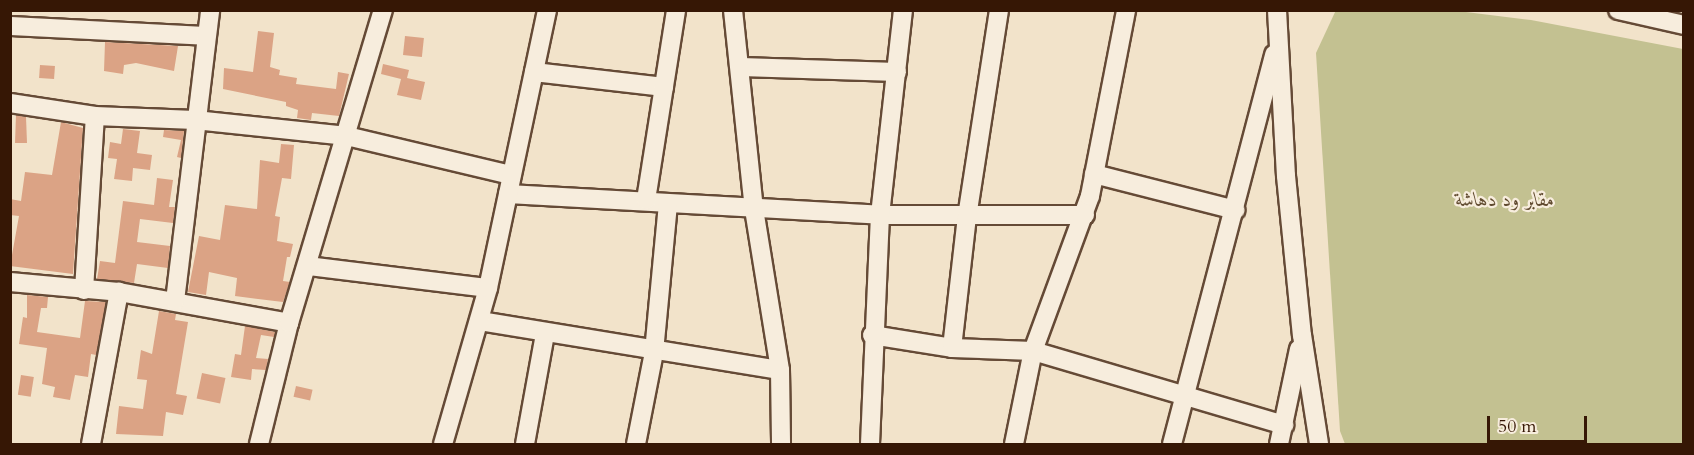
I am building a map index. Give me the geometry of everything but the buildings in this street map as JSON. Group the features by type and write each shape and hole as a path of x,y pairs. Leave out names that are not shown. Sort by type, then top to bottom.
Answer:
{"street":[{"path":"175,301 210,10"},
{"path":"259,444 289,323 308,266 383,10"},
{"path":"443,444 488,288 547,10"},
{"path":"646,200 676,10"},
{"path":"734,10 754,209 780,370 781,444"},
{"path":"870,444 872,335 880,215 903,10"},
{"path":"952,348 967,217 999,10"},
{"path":"1014,444 1033,351 1085,215 1126,10"},
{"path":"1277,10 1286,176 1302,335 1319,444"},
{"path":"1618,10 1683,25"},
{"path":"10,26 206,36"},
{"path":"1173,444 1279,36"},
{"path":"741,67 897,72"},
{"path":"534,72 664,87"},
{"path":"10,103 95,116 195,120 347,136 511,176"},
{"path":"84,290 95,116"},
{"path":"1094,174 1235,210"},
{"path":"508,194 880,215 967,217 1085,215"},
{"path":"636,444 654,352 668,204"},
{"path":"308,266 488,288"},
{"path":"10,282 119,292 289,323"},
{"path":"91,444 119,292"},
{"path":"480,321 654,352 780,370"},
{"path":"525,444 545,334"},
{"path":"872,335 952,348 1033,351 1284,425"},
{"path":"1279,444 1302,335"}],"green space":[{"name":"مقابر ود دهاشة","path":"1336,10 1458,11 1531,20 1683,49 1683,444 1345,444 1340,431 1316,53"}]}
